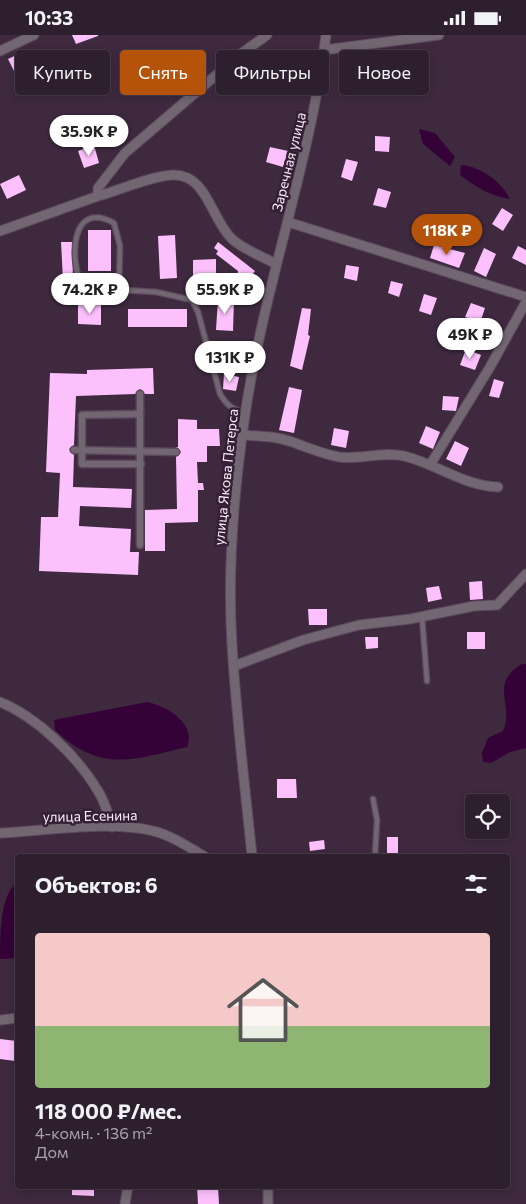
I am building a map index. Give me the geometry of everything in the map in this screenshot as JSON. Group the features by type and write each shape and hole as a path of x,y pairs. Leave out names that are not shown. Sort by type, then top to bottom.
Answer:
{"street":[{"path":"0,51 34,35"},
{"path":"98,196 98,188 125,153 242,53 267,35"},
{"name":"Заречная улица","path":"324,50 326,35"},
{"path":"329,50 439,35"},
{"name":"Заречная улица","path":"276,264 313,120 317,95"},
{"path":"0,231 98,196 158,178 172,175 186,176 197,182 224,229 234,241 276,264"},
{"path":"288,222 526,297"},
{"name":"улица Якова Петерса","path":"252,854 234,666 231,580 236,490 245,412 262,323 276,264"},
{"path":"430,465 490,367 526,302"},
{"path":"140,394 140,545"},
{"path":"140,414 82,415 82,464 141,464"},
{"path":"242,435 266,436 290,441 330,455 342,457 390,454 430,465 484,487 498,487"},
{"path":"74,449 176,452"},
{"path":"234,666 303,640 360,625 497,605 526,574"},
{"path":"0,702 30,718 80,765 99,792 112,827"},
{"name":"улица Есенина","path":"0,833 112,827 154,831 200,854"},
{"path":"0,1020 15,1018"},
{"path":"125,1204 128,1189"},
{"path":"268,1189 268,1204"}],"lane":[{"path":"119,289 120,246 114,223 104,218 93,219 82,224 77,231 75,241 78,278 82,286 90,289 156,292 192,301 198,312 220,394 227,405 235,411 245,412"},
{"path":"422,617 427,681"},
{"path":"374,799 377,820 376,854"}],"shaded area":[{"path":"419,129 435,133 455,157 450,166 423,144"},
{"path":"461,165 476,169 490,176 501,186 510,199 490,193 460,175"},
{"path":"522,664 526,664 526,748 510,752 491,763 483,762 482,753 488,738 503,731 506,721 504,687 506,679"},
{"path":"147,702 163,707 184,723 188,730 189,738 187,747 133,759 102,758 87,753 71,744 55,730 54,720"},
{"path":"15,885 15,958 0,959 2,916 11,888"}],"building":[{"path":"72,35 98,35 98,36 76,44"},
{"path":"15,56 15,73 8,59"},
{"path":"375,136 390,137 389,152 375,151"},
{"path":"94,145 99,163 84,168 78,151"},
{"path":"270,147 288,151 283,167 266,162"},
{"path":"346,159 358,162 352,181 341,177"},
{"path":"19,175 26,190 7,199 0,184"},
{"path":"378,188 391,192 386,208 373,205"},
{"path":"502,208 513,215 503,231 492,224"},
{"path":"88,230 111,230 111,271 88,271"},
{"path":"175,235 177,278 160,279 158,236"},
{"path":"61,242 72,242 73,279 63,280"},
{"path":"218,242 255,271 249,279 246,299 234,297 238,271 216,254 218,251 214,248"},
{"path":"434,245 465,253 459,268 430,258"},
{"path":"518,246 526,250 526,265 512,258"},
{"path":"484,248 496,254 486,277 474,271"},
{"path":"216,259 216,281 193,282 193,260"},
{"path":"346,265 359,267 357,281 344,278"},
{"path":"391,281 403,284 399,297 388,293"},
{"path":"424,294 437,298 431,315 419,311"},
{"path":"218,299 234,300 233,331 216,330"},
{"path":"471,303 485,308 480,323 465,317"},
{"path":"78,304 101,305 101,325 78,324"},
{"path":"302,308 311,309 308,335 310,336 302,370 290,366"},
{"path":"128,309 187,309 187,327 128,327"},
{"path":"466,349 481,355 475,370 460,365"},
{"path":"153,368 154,394 145,394 140,389 135,394 76,396 74,445 69,449 74,455 73,487 132,489 131,508 80,506 79,526 131,529 130,552 139,552 138,575 39,571 41,517 58,517 60,473 46,472 50,373 87,374 87,370"},
{"path":"224,374 239,377 236,391 223,389"},
{"path":"494,379 504,382 499,398 489,396"},
{"path":"289,387 302,390 294,433 279,430"},
{"path":"443,396 459,397 456,411 442,410"},
{"path":"178,419 197,420 197,429 219,429 220,446 207,446 207,462 197,462 198,483 203,483 204,490 198,490 198,522 165,523 165,551 145,551 145,510 177,509 176,457 181,452 176,447 178,447"},
{"path":"426,426 440,432 433,449 419,443"},
{"path":"334,428 349,431 346,448 331,445"},
{"path":"455,441 469,448 461,466 446,459"},
{"path":"482,581 483,599 470,600 469,582"},
{"path":"439,586 442,599 428,602 426,588"},
{"path":"308,609 327,609 327,625 309,625"},
{"path":"467,632 485,632 485,649 467,649"},
{"path":"365,637 378,637 378,648 366,649"},
{"path":"277,779 296,779 297,798 277,798"},
{"path":"387,837 398,837 398,854 387,854"},
{"path":"324,840 325,849 310,851 309,842"},
{"path":"0,1039 15,1041 15,1061 0,1059"},
{"path":"72,1189 94,1189 94,1196 72,1195"},
{"path":"197,1189 218,1189 219,1204 198,1204"}]}
